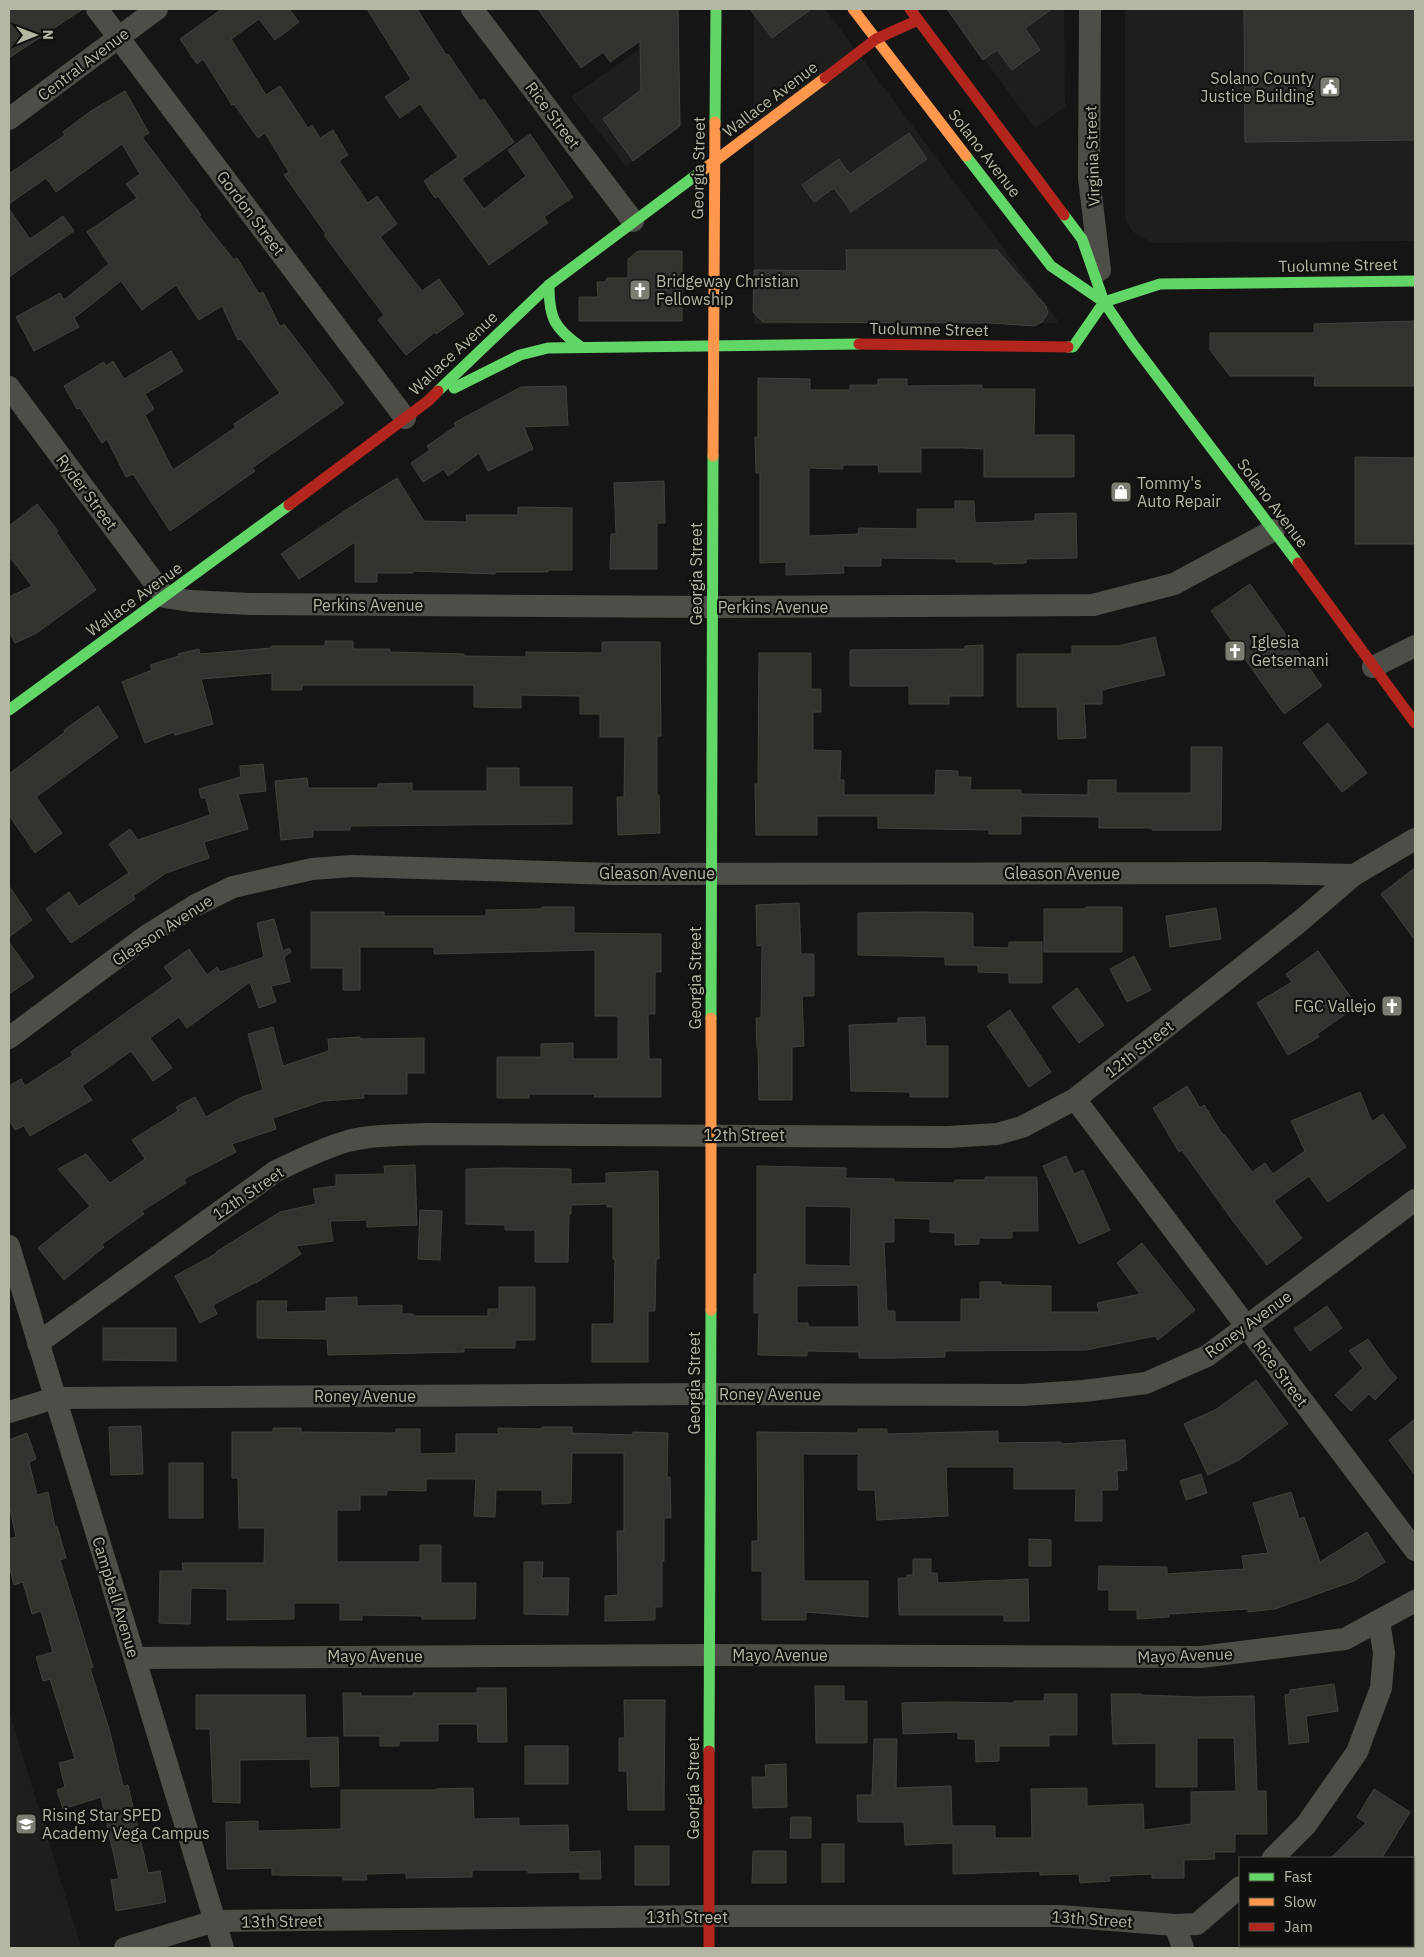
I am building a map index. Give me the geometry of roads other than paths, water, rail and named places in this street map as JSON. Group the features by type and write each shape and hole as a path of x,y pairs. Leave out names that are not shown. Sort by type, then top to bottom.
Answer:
{"main road":[{"name":"Georgia Street","path":"709,1948 710,1135 716,9"},
{"name":"Solano Avenue","path":"853,9 1050,266 1104,302"},
{"name":"Solano Avenue","path":"910,9 1082,239 1104,302 1415,723"},
{"name":"Wallace Avenue","path":"9,710 165,597 428,401 549,285 633,221 876,39 918,20"},
{"name":"Tuolumne Street","path":"428,401 520,355 548,348 870,344 1073,347 1104,302 1160,284 1415,281"},
{"path":"549,285 551,319 560,333 581,347"}],"street":[{"name":"Gordon Street","path":"97,9 405,418"},
{"name":"Central Avenue","path":"9,119 157,9"},
{"name":"Rice Street","path":"472,9 633,221"},
{"name":"Virginia Street","path":"1090,9 1090,178 1104,302"},
{"name":"Ryder Street","path":"9,387 165,597"},
{"name":"Perkins Avenue","path":"165,597 190,601 250,604 713,607 1094,605 1174,584 1274,530"},
{"path":"1373,667 1415,646"},
{"name":"12th Street","path":"38,1342 276,1171 312,1154 348,1141 386,1136 425,1134 948,1137 997,1134 1022,1127 1075,1099 1298,923 1354,875 1415,839"},
{"name":"Gleason Avenue","path":"9,1038 146,936 194,906 233,887 312,868 352,866 614,874 1253,873 1354,875"},
{"name":"Rice Street","path":"1075,1099 1415,1550"},
{"name":"Roney Avenue","path":"9,1412 55,1398 710,1394 1022,1395 1084,1391 1146,1383 1207,1356 1415,1200"},
{"name":"Campbell Avenue","path":"9,1246 223,1948"},
{"name":"Mayo Avenue","path":"134,1658 710,1655 1201,1657 1345,1639 1415,1601"},
{"path":"1274,1857 1306,1825 1357,1752 1381,1688 1384,1653 1379,1621"},
{"name":"13th Street","path":"125,1948 215,1922 709,1916 1060,1916 1174,1925 1197,1924 1239,1888"},
{"path":"1174,1925 1183,1948"}],"place":[{"name":"Solano County Justice Building","path":"1330,87"},
{"name":"Bridgeway Christian Fellowship","path":"640,290"},
{"name":"Tommy's Auto Repair","path":"1121,492"},
{"name":"Iglesia Getsemani","path":"1235,651"},
{"name":"FGC Vallejo","path":"1392,1006"},
{"name":"Rising Star SPED Academy Vega Campus","path":"26,1824"}]}
